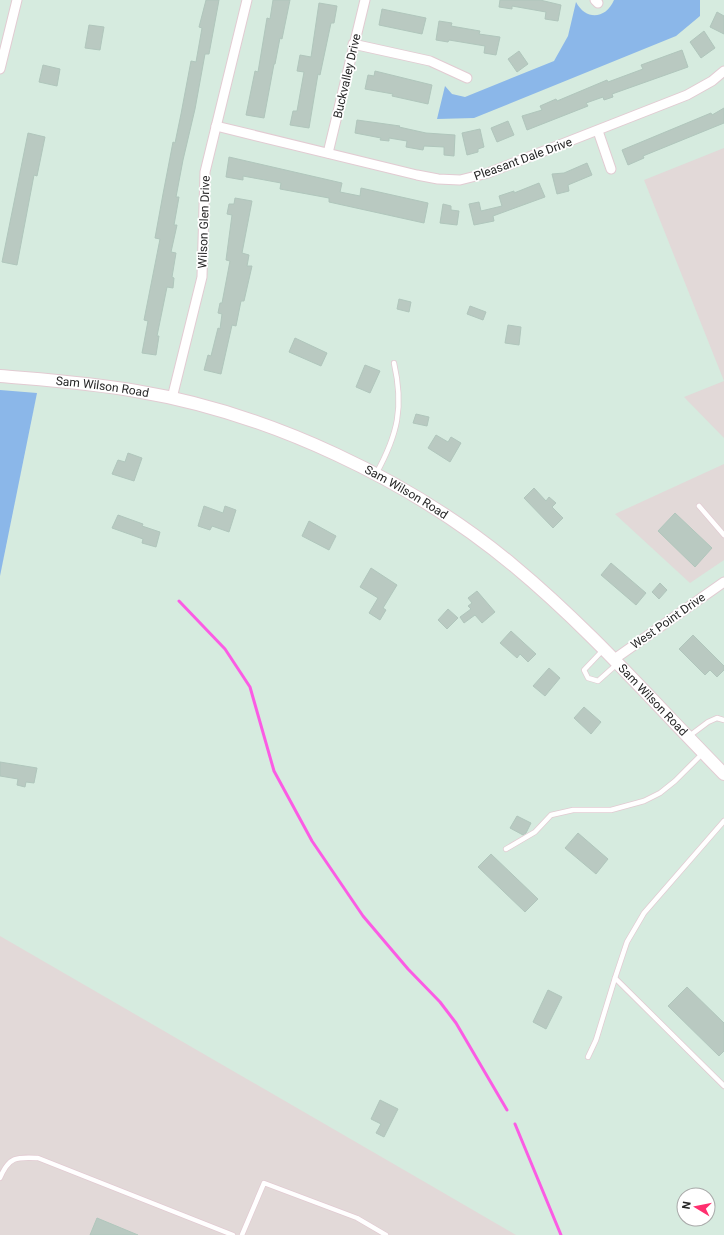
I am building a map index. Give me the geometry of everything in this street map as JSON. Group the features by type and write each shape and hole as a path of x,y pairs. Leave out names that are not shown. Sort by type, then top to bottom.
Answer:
{"street":[{"path":"0,70 17,0"},
{"name":"Wilson Glen Drive","path":"172,398 202,277 205,172 247,0"},
{"name":"Buckvalley Drive","path":"328,153 365,0"},
{"path":"354,44 430,62 467,78"},
{"name":"Pleasant Dale Drive","path":"216,126 417,175 438,179 460,180 512,164 687,95 712,81 724,71"},
{"path":"598,131 611,169"},
{"name":"Sam Wilson Road","path":"0,376 75,382 136,391 224,411 270,427 334,454 376,475 438,511 495,551 560,607 724,774"},
{"name":"West Point Drive","path":"615,662 724,582"}],"lane":[{"path":"376,475 388,451 399,417 399,385 394,363"},
{"path":"699,506 724,534"},
{"path":"603,650 584,670 588,678 598,681 603,678 615,662"},
{"path":"688,737 708,722 717,718 724,720"},
{"path":"506,849 535,832 551,815 573,810 611,810 644,800 660,792 674,781 703,753"},
{"path":"588,1058 596,1040 627,942 644,913 724,821"},
{"path":"615,978 724,1086"},
{"path":"0,1178 5,1165 18,1157 38,1158 234,1235"},
{"path":"242,1235 264,1183 357,1218 386,1235"}],"shaded area":[{"path":"614,0 700,0 700,16 676,36 474,118 437,119 445,86 452,94 465,97 554,61 568,36 576,2 585,12 590,15 596,15 606,11"},
{"path":"724,148 724,381 644,180"},
{"path":"724,381 724,438 684,397"},
{"path":"0,390 37,393 0,576"},
{"path":"724,464 724,560 690,583 615,514"},
{"path":"0,936 430,1185 516,1235 0,1235"}],"building":[{"path":"206,0 219,0 209,54 205,54 176,197 179,197 174,225 177,225 171,252 176,253 172,277 174,278 173,288 167,287 157,336 159,336 156,355 142,353 148,321 144,320 160,239 155,238 173,142 175,143 191,61 196,62 202,28 199,27"},
{"path":"273,0 290,0 282,39 280,38 274,64 264,118 246,115 255,71 258,72 267,18 270,19"},
{"path":"500,0 540,0 561,5 558,21 545,19 546,12 512,6 512,9 499,7"},
{"path":"319,3 337,6 334,23 331,23 320,75 318,74 309,128 290,125 293,111 297,111 304,72 297,71 300,55 311,57"},
{"path":"382,9 426,18 422,34 379,25"},
{"path":"717,12 724,16 724,34 710,27"},
{"path":"439,21 452,23 451,26 480,31 479,34 500,37 496,55 484,53 485,46 449,40 448,42 436,40"},
{"path":"89,25 104,27 100,50 85,48"},
{"path":"704,31 715,48 701,58 690,42"},
{"path":"682,50 688,67 612,94 613,97 604,100 603,97 586,103 588,106 527,130 522,116 542,110 540,106 556,99 557,101 607,80 608,82 643,69 641,65"},
{"path":"519,51 528,64 517,72 508,59"},
{"path":"43,65 60,69 57,86 39,82"},
{"path":"375,71 432,85 428,104 392,96 393,94 365,89 368,75 374,76"},
{"path":"724,108 724,123 643,156 644,158 628,165 622,150 711,113 712,115"},
{"path":"357,120 400,126 399,127 426,133 455,135 454,156 444,155 444,147 424,146 423,150 406,147 407,141 389,138 389,141 380,140 381,138 355,133"},
{"path":"508,121 514,135 497,142 491,128"},
{"path":"480,129 484,147 478,149 478,152 467,155 462,133"},
{"path":"28,133 45,137 37,176 34,175 17,265 2,262"},
{"path":"229,157 342,183 340,192 360,196 361,188 428,203 424,223 329,202 329,198 280,189 281,183 243,176 243,180 226,177"},
{"path":"587,163 592,175 568,185 569,191 557,194 552,174 564,173"},
{"path":"539,183 545,197 493,216 494,221 474,225 469,204 479,202 481,211 502,206 499,196 514,191 514,193"},
{"path":"235,198 252,201 242,253 249,255 247,266 252,266 244,301 241,301 236,326 232,325 221,374 204,370 208,355 211,356 218,328 220,329 222,314 218,313 220,303 222,303 230,261 226,260 232,215 227,214 229,204 234,204"},
{"path":"443,204 451,206 451,210 459,211 457,225 440,223"},
{"path":"399,299 411,302 409,312 397,309"},
{"path":"470,306 486,312 483,320 467,314"},
{"path":"508,325 521,327 519,345 505,343"},
{"path":"295,338 327,353 321,366 289,352"},
{"path":"365,365 380,371 370,393 356,387"},
{"path":"416,414 429,417 427,426 413,423"},
{"path":"436,435 448,442 451,437 461,443 450,462 428,448"},
{"path":"128,453 142,458 134,481 112,474 118,460 125,462"},
{"path":"534,488 546,501 549,497 556,503 552,507 563,518 553,528 524,498"},
{"path":"204,506 223,513 225,506 236,510 229,532 212,526 210,530 198,526"},
{"path":"675,513 712,548 695,567 658,531"},
{"path":"118,515 160,532 156,547 142,543 143,539 112,528"},
{"path":"309,521 336,536 329,550 302,536"},
{"path":"611,563 646,593 636,605 601,575"},
{"path":"371,568 397,585 383,608 386,610 380,620 369,613 378,598 360,587"},
{"path":"660,583 667,590 659,599 652,592"},
{"path":"477,591 495,612 482,623 475,615 464,623 460,617 471,609 468,606 472,603 468,598"},
{"path":"448,609 458,618 447,629 438,620"},
{"path":"511,631 536,654 528,662 520,654 517,658 500,643"},
{"path":"693,635 724,666 724,670 717,677 710,670 705,675 679,649"},
{"path":"549,668 560,678 545,696 533,686"},
{"path":"584,707 601,722 591,734 574,718"},
{"path":"0,762 37,768 34,783 26,782 25,787 17,785 18,779 0,776"},
{"path":"517,816 531,823 526,833 523,835 510,828"},
{"path":"578,833 608,859 596,874 565,848"},
{"path":"491,854 538,899 525,912 478,867"},
{"path":"687,987 724,1023 724,1051 719,1056 668,1006"},
{"path":"548,990 562,997 546,1029 533,1022"},
{"path":"380,1100 398,1109 384,1137 376,1133 381,1124 371,1119"},
{"path":"97,1218 138,1235 90,1235"}],"waterway":[{"path":"179,601 225,649 250,687 274,771 312,841 363,916 408,969 440,1002 456,1023 507,1110"},
{"path":"515,1124 561,1235"}]}
